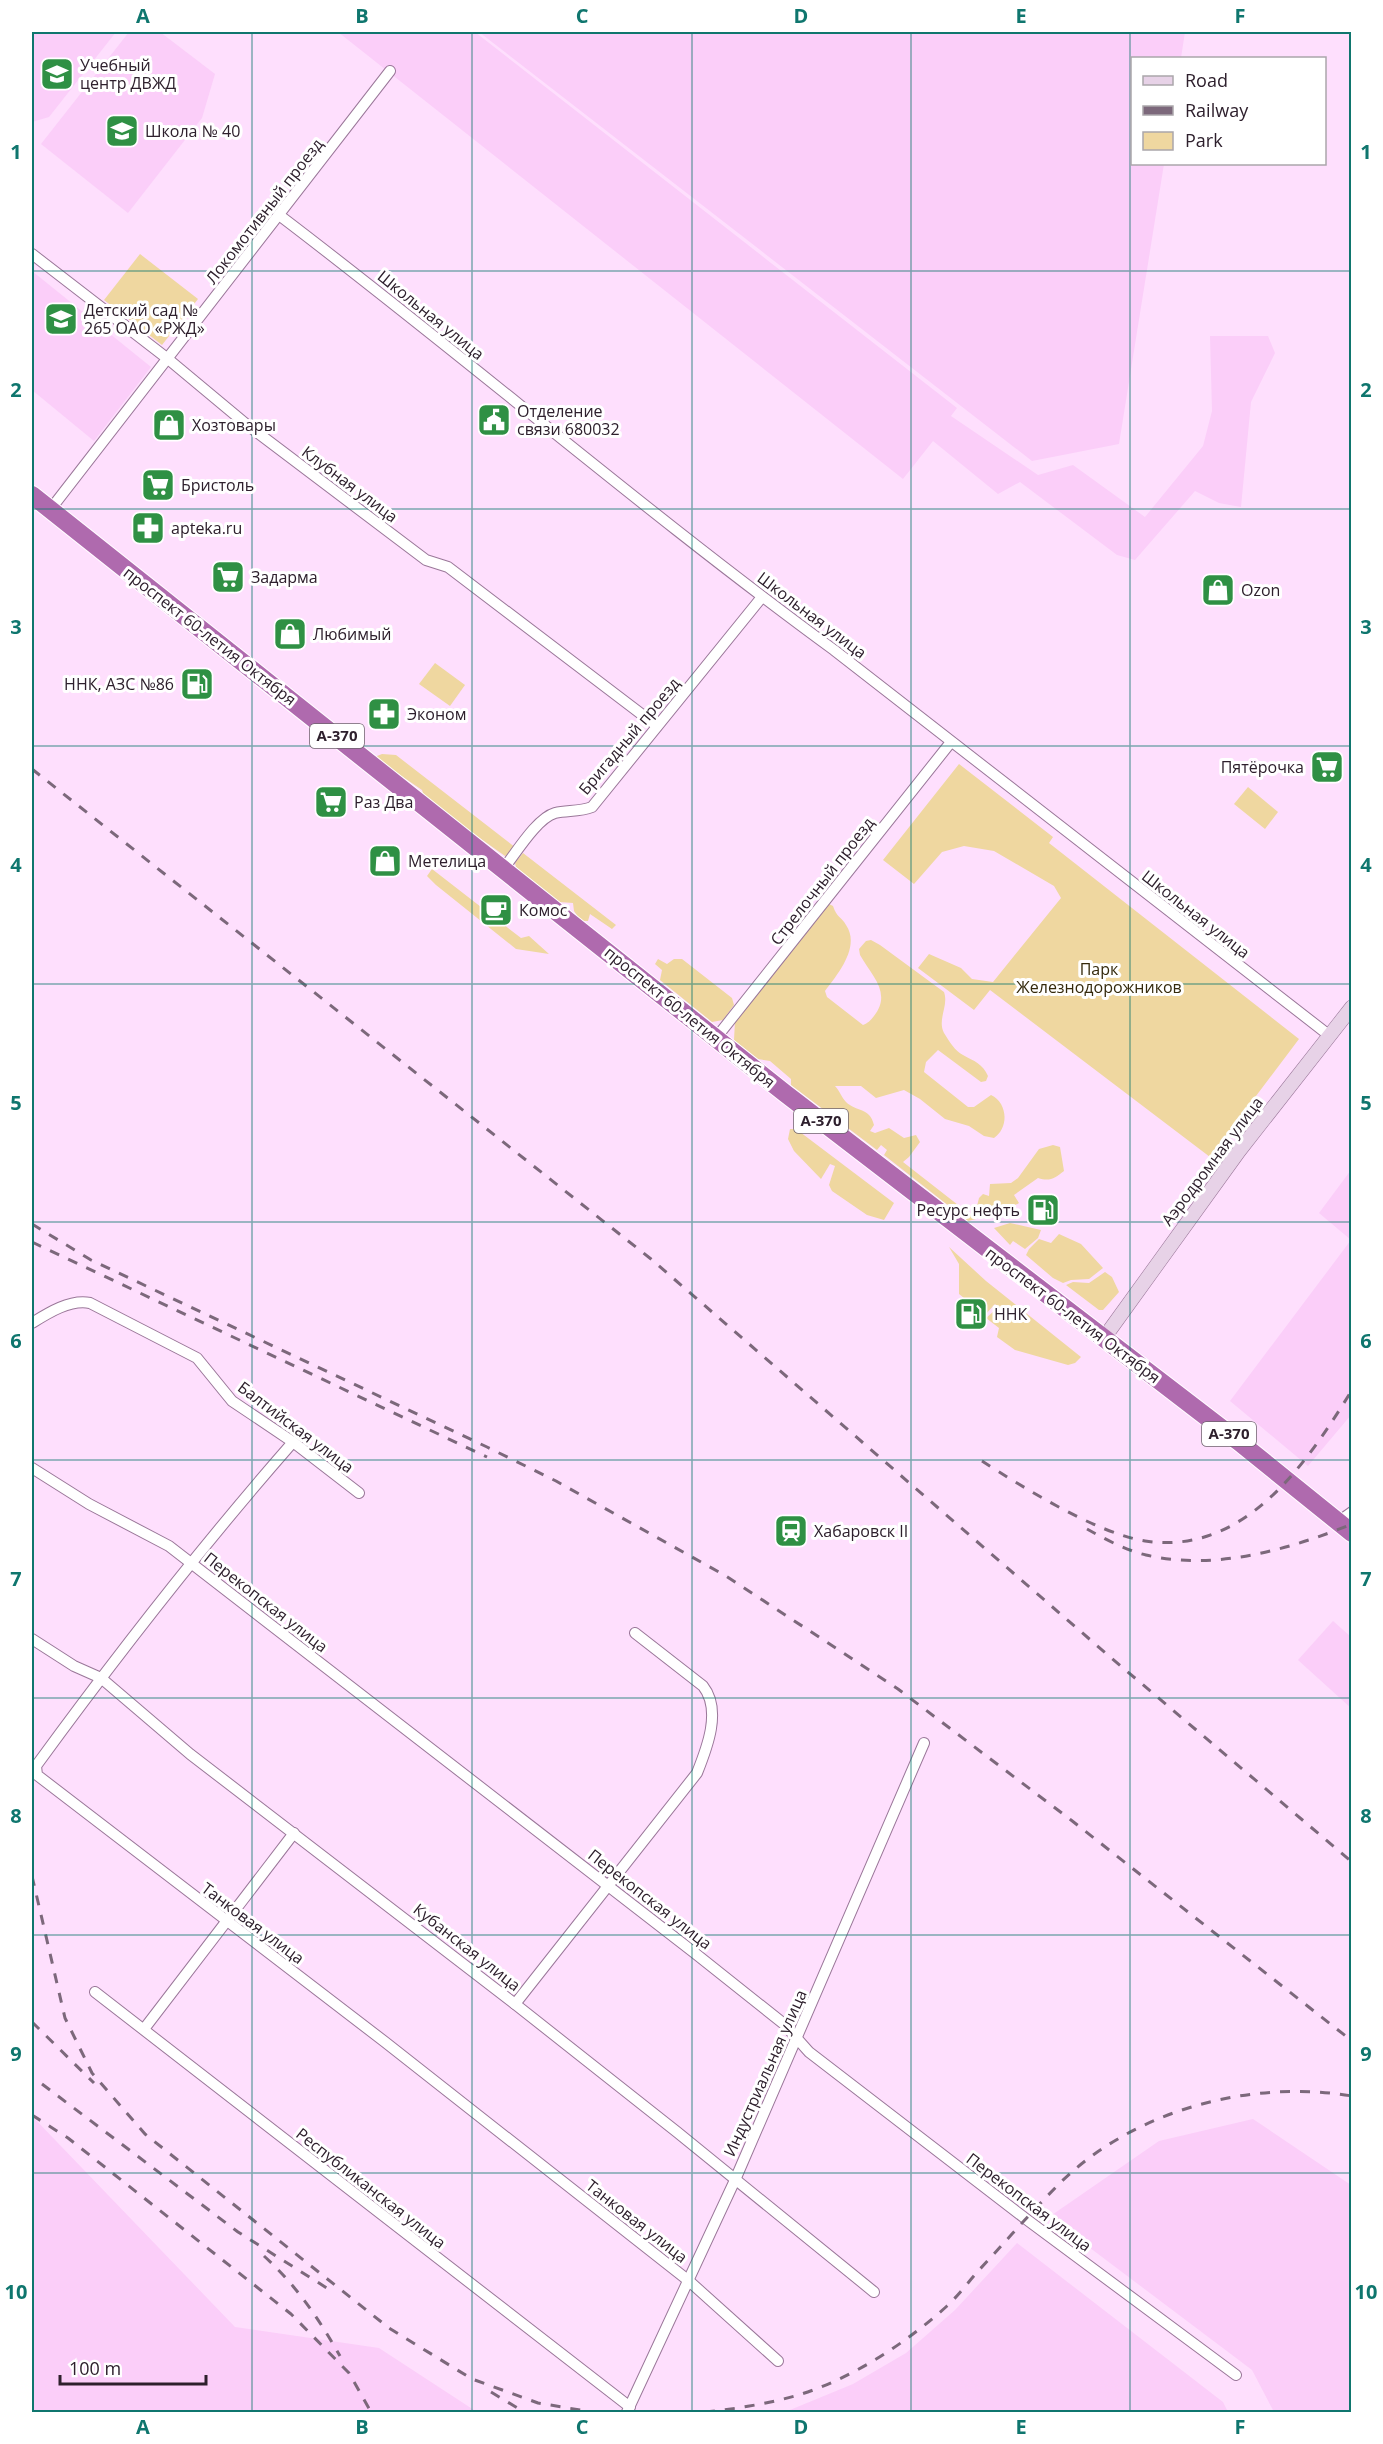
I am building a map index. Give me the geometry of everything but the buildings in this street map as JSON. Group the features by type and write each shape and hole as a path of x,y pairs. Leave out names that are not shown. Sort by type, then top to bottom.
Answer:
{"highway":[{"name":"проспект 60-летия Октября","path":"32,495 926,1203 1347,1522"}],"street":[{"name":"Локомотивный проезд","path":"50,510 390,71"},
{"name":"Школьная улица","path":"279,215 352,270 762,597 834,650 1330,1036"},
{"name":"Клубная улица","path":"32,254 168,359 246,424 426,560 448,567 657,726"},
{"name":"Бригадный проезд","path":"504,868 545,817 592,807 762,597"},
{"name":"Стрелочный проезд","path":"716,1038 951,742"},
{"name":"Аэродромная улица","path":"1104,1338 1239,1151 1352,1007"},
{"name":"Балтийская улица","path":"32,1323 75,1303 90,1303 139,1326 197,1358 232,1401 359,1493"},
{"name":"Танковая улица","path":"293,1443 190,1563 101,1678 36,1766 37,1775 385,2042 689,2282 778,2361"},
{"name":"Перекопская улица","path":"32,1468 89,1504 169,1546 609,1885 784,2024 809,2052 1016,2212 1236,2375"},
{"path":"515,2004 696,1773 710,1736 712,1700 703,1686 635,1633"},
{"name":"Кубанская улица","path":"32,1639 74,1666 101,1678 190,1754 515,2004 874,2292"},
{"name":"Индустриальная улица","path":"628,2410 735,2180 924,1743"},
{"path":"144,2029 294,1833"},
{"name":"Республиканская улица","path":"95,1992 628,2410"}],"shaded area":[{"name":"Учебный центр ДВЖД","path":"32,32 116,32 49,117 32,122"},
{"name":"Школа № 40","path":"129,32 160,32 215,74 202,118 128,213 41,144"},
{"path":"338,32 475,32 957,408 951,416 1038,475 1073,465 1145,517 1203,446 1212,411 1210,336 1268,336 1275,353 1251,402 1241,507 1219,503 1195,491 1135,560 1117,555 1020,482 998,494 933,441 903,479"},
{"path":"479,32 1185,32 1181,57 1131,57 1131,165 1164,165 1119,444 1032,461"},
{"name":"Детский сад № 265 ОАО «РЖД»","path":"32,271 151,367 94,441 32,390"},
{"path":"1351,1170 1351,1240 1319,1213"},
{"path":"1351,1240 1351,1415 1308,1466 1230,1401"},
{"path":"1333,1621 1351,1637 1351,1708 1298,1660"},
{"path":"32,2116 235,2327 379,2348 477,2412 32,2412"},
{"path":"1253,2119 1351,2185 1351,2412 1274,2412 1252,2370 1049,2217 1159,2141"},
{"path":"1017,2243 1223,2402 1228,2412 785,2412 853,2384 906,2353 955,2310"}],"green space":[{"path":"140,254 198,299 162,345 104,300"},
{"path":"435,663 465,685 450,706 419,684"},
{"path":"396,755 516,848 510,855 505,856 425,799 422,790 378,760 377,756"},
{"name":"Парк Железнодорожников","path":"959,764 1053,837 1049,843 1299,1039 1210,1157 990,990 974,1010 918,968 929,954 961,968 972,979 993,982 1061,898 1054,886 994,851 964,846 942,852 914,884 883,860"},
{"path":"1248,787 1278,812 1265,829 1234,804"},
{"path":"523,853 616,925 612,929 590,914 588,921 581,921 574,911 573,903 559,902 516,867 515,863"},
{"path":"432,869 521,938 529,936 549,954 516,949 436,885 427,876"},
{"path":"829,904 833,906 846,925 851,942 846,960 825,991 827,997 863,1025 870,1021 879,1008 881,992 860,955 859,949 866,941 871,940 880,945 944,992 942,1028 944,1033 957,1051 981,1066 988,1076 986,1081 981,1082 938,1050 926,1062 924,1072 968,1107 974,1107 991,1095 1001,1104 1004,1122 999,1134 994,1138 984,1136 969,1126 945,1119 920,1099 904,1090 876,1098 861,1086 835,1086 846,1102 869,1115 874,1125 870,1131 875,1133 889,1128 904,1138 916,1135 920,1142 903,1162 976,1219 968,1221 884,1155 887,1150 881,1145 877,1150 791,1085 791,1079 770,1061 758,1059 734,1040 735,1021"},
{"path":"658,959 667,964 674,959 682,959 732,998 734,1005 723,1020 712,1022 660,980 662,970 655,964"},
{"path":"790,1129 796,1129 894,1203 884,1220 867,1215 832,1191 829,1185 835,1166 830,1164 821,1179 794,1151 788,1139"},
{"path":"1053,1145 1060,1147 1064,1171 1052,1179 1038,1178 1014,1195 1019,1203 1005,1211 990,1217 980,1217 976,1210 979,1198 983,1194 989,1196 990,1184 1011,1183 1018,1178 1039,1149"},
{"path":"1010,1223 1041,1230 1038,1238 1025,1249 1013,1241 1010,1245 994,1228"},
{"path":"1059,1234 1081,1244 1103,1268 1089,1279 1063,1283 1053,1278 1026,1255 1039,1239 1051,1243"},
{"path":"949,1247 986,1281 1081,1357 1075,1363 1068,1365 1015,1350 997,1337 999,1328 986,1318 994,1311 1001,1318 1005,1314 995,1304 985,1315 959,1294 959,1264"},
{"path":"1105,1272 1112,1277 1119,1292 1103,1310 1099,1310 1066,1285 1073,1282 1089,1283"}],"railway":[{"path":"32,769 651,1259 1109,1656 1352,1862"},
{"path":"32,1224 91,1260 556,1481 726,1576 898,1689 1071,1820 1352,2041"},
{"path":"32,1242 487,1457"},
{"path":"982,1461 1061,1508 1105,1529 1145,1541 1181,1542 1213,1534 1243,1519 1269,1498 1293,1474 1315,1446 1352,1390"},
{"path":"1087,1529 1138,1553 1198,1561 1224,1559 1277,1549 1352,1524"},
{"path":"32,1876 65,2018 92,2073 145,2134 389,2328 472,2379 538,2403 592,2412"},
{"path":"32,2022 94,2083"},
{"path":"42,2084 238,2232 330,2290"},
{"path":"705,2412 762,2404 816,2389 856,2371 895,2347 951,2302 1061,2182 1091,2157 1123,2136 1159,2119 1196,2106 1235,2097 1274,2092 1313,2092 1352,2096"},
{"path":"32,2115 68,2138 291,2314 349,2373 371,2412"},
{"path":"264,2256 306,2303 340,2356"},
{"path":"491,2392 524,2412"}],"place":[{"name":"Учебный центр ДВЖД","path":"57,74"},
{"name":"Школа № 40","path":"122,131"},
{"name":"Детский сад № 265 ОАО «РЖД»","path":"61,319"},
{"name":"Отделение связи 680032","path":"494,420"},
{"name":"Хозтовары","path":"169,425"},
{"name":"Бристоль","path":"158,485"},
{"name":"apteka.ru","path":"148,528"},
{"name":"Задарма","path":"228,577"},
{"name":"Ozon","path":"1218,590"},
{"name":"Любимый","path":"290,634"},
{"name":"ННК, АЗС №86","path":"197,684"},
{"name":"Эконом","path":"384,714"},
{"name":"Пятёрочка","path":"1327,767"},
{"name":"Раз Два","path":"331,802"},
{"name":"Метелица","path":"385,861"},
{"name":"Комос","path":"496,910"},
{"name":"Ресурс нефть","path":"1043,1210"},
{"name":"ННК","path":"971,1314"},
{"name":"Хабаровск II","path":"791,1531"}]}
